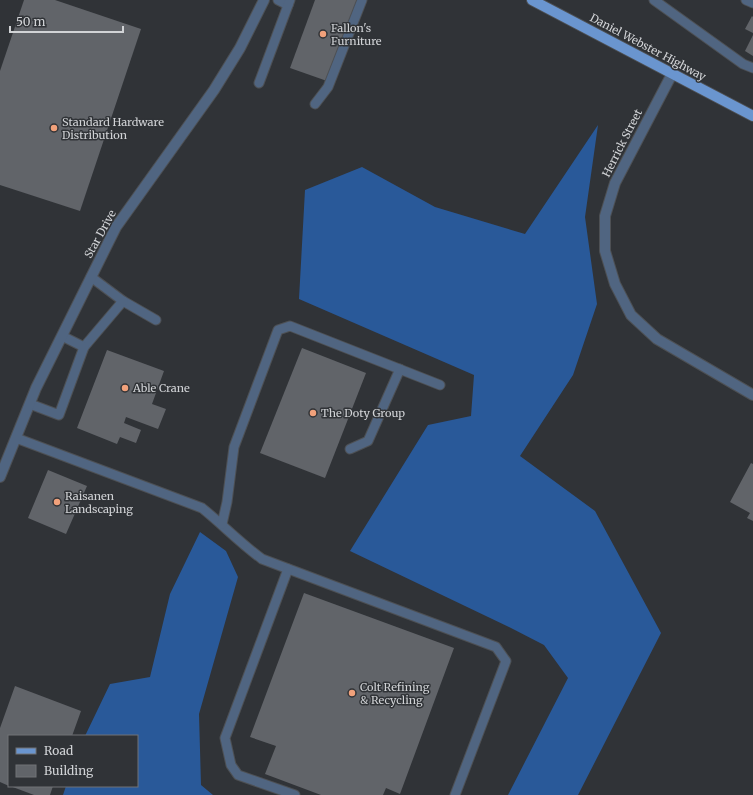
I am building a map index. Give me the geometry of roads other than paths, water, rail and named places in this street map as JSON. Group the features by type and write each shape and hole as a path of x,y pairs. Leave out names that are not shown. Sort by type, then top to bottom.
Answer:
{"main road":[{"name":"Daniel Webster Highway","path":"532,0 753,116"}],"street":[{"name":"Star Drive","path":"0,477 30,404 116,227 214,90 240,48 264,0"},
{"name":"Herrick Street","path":"672,74 614,183 605,216 605,251 615,284 632,315 657,340 753,394"}],"lane":[{"path":"259,83 289,2 278,0"},
{"path":"315,104 328,87 362,0"},
{"path":"654,0 743,64 753,68"},
{"path":"746,0 753,3"},
{"path":"91,277 123,301 156,320"},
{"path":"30,404 59,415 84,347 123,301"},
{"path":"222,524 228,502 234,447 278,330 290,326 440,385"},
{"path":"62,336 84,347"},
{"path":"350,449 368,441 400,369"},
{"path":"16,438 202,508 222,524 242,545 262,559 496,647 506,661 455,795"},
{"path":"288,569 225,738 231,765 238,775 295,795"}],"place":[{"name":"Fallon's Furniture","path":"323,34"},
{"name":"Standard Hardware Distribution","path":"54,128"},
{"name":"Able Crane","path":"125,388"},
{"name":"The Doty Group","path":"313,413"},
{"name":"Raisanen Landscaping","path":"57,502"},
{"name":"Colt Refining & Recycling","path":"352,693"}]}
